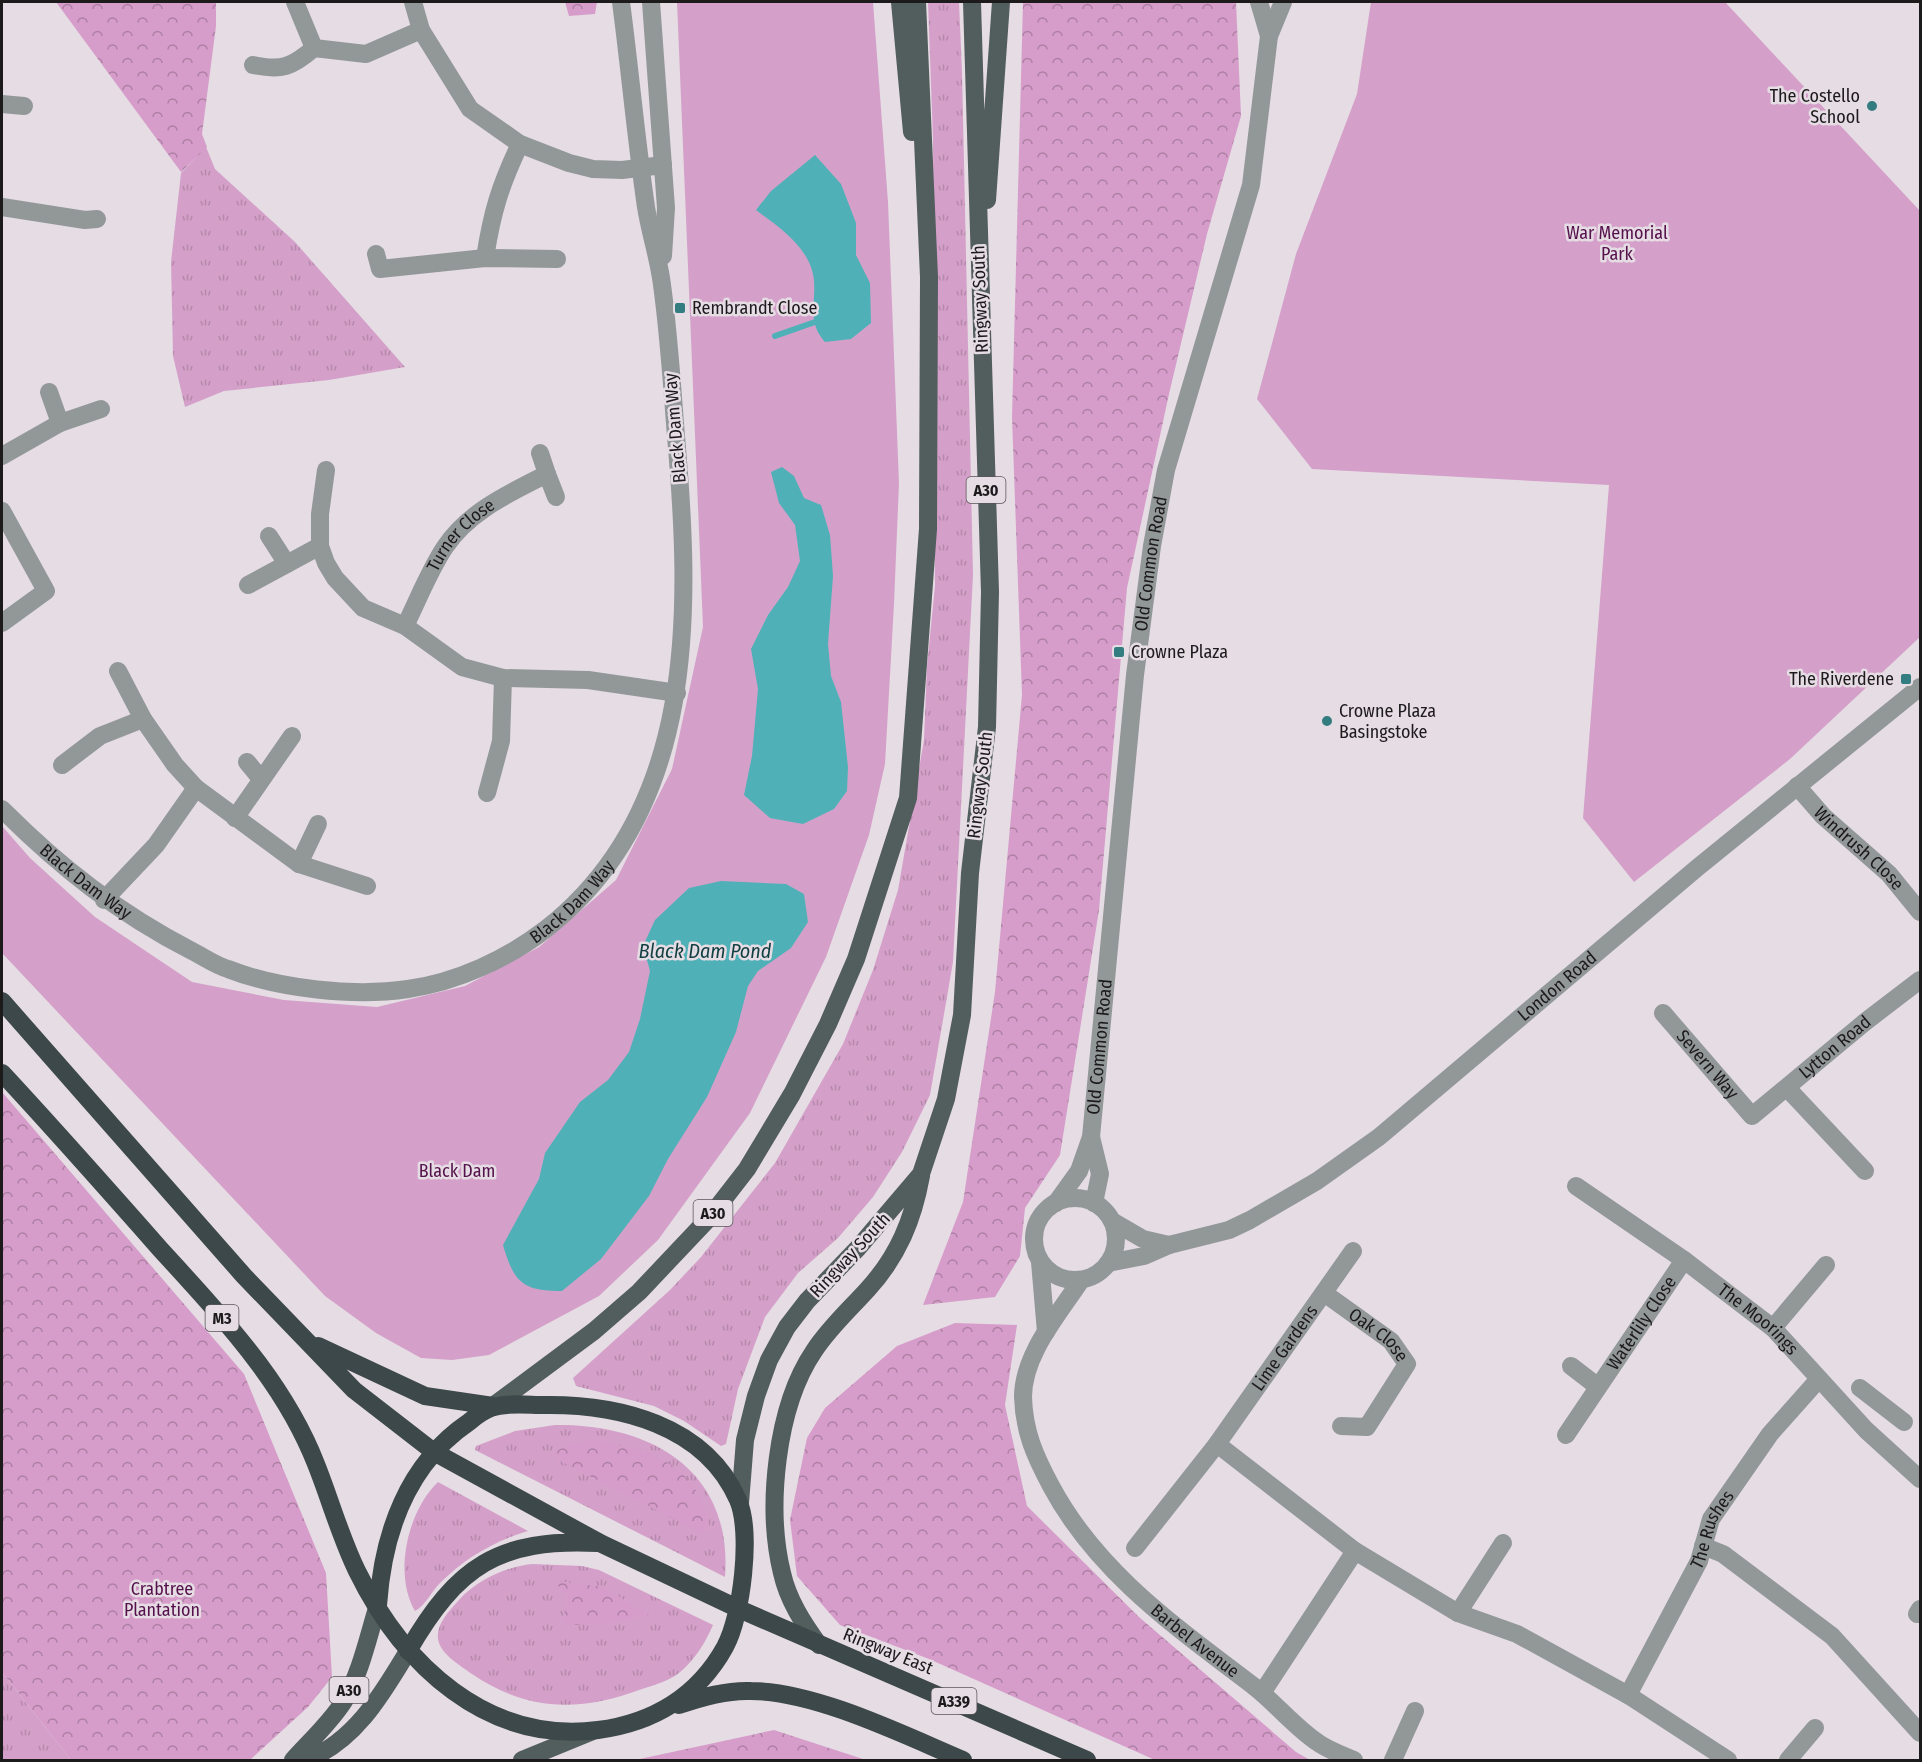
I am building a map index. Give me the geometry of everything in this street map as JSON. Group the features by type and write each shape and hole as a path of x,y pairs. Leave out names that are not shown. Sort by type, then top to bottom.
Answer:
{"highway":[{"name":"M3","path":"2,1001 236,1267 354,1390 434,1452"},
{"name":"M3","path":"2,1072 216,1311 260,1365 302,1435 355,1566 378,1605"},
{"name":"M3","path":"307,1340 425,1396 493,1406"},
{"path":"668,1709 701,1682 729,1639 739,1609 743,1564 740,1503 720,1471 703,1453 667,1429 636,1415 593,1406 493,1406 451,1435 434,1452 410,1486 396,1512 382,1564 378,1605 408,1651 453,1693 503,1720 532,1728 592,1731 626,1725 668,1709 732,1691 753,1690 794,1696 838,1710 963,1761"},
{"name":"Ringway East","path":"434,1452 602,1544 739,1609 819,1646 1005,1723 1087,1761"},
{"path":"408,1651 444,1595 485,1563 511,1551 537,1545 602,1544"}],"main road":[{"path":"900,2 929,277"},
{"name":"A30","path":"493,1406 594,1331 631,1299 662,1270 716,1210 747,1169 792,1094 828,1024 856,959 908,798 928,529 929,277 917,2"},
{"name":"Ringway South","path":"740,1503 745,1440 750,1417 762,1377 777,1343 807,1301 858,1248 921,1174 946,1099 962,1015 970,873 987,727 990,592 972,2"},
{"path":"980,310 1001,2"},
{"path":"819,1646 799,1617 784,1581 779,1557 776,1477 784,1425 796,1387 812,1354 869,1287 898,1248 915,1206 921,1174"},
{"name":"A30","path":"293,1761 327,1724 344,1700 359,1664 378,1605"},
{"path":"307,1761 334,1746 363,1718 408,1651"},
{"path":"522,1761 592,1731"}],"street":[{"path":"295,2 314,48"},
{"path":"413,2 421,30 470,109 520,144 569,164 593,168 622,170 663,165"},
{"name":"Black Dam Way","path":"2,809 33,841 104,900 171,941 227,969 276,982 329,990 385,992 448,981 499,958 536,936 574,904 605,870 636,822 660,764 677,693 685,597 680,482 662,282 646,209 621,2"},
{"name":"Black Dam Way","path":"651,2 666,208 662,282"},
{"name":"Old Common Road","path":"1259,2 1269,36"},
{"name":"Old Common Road","path":"1056,1203 1079,1171 1091,1137 1135,675 1152,546 1166,470 1251,185 1269,36 1283,2"},
{"path":"254,65 274,69 297,63 314,48 366,54 421,30"},
{"path":"2,104 24,106"},
{"path":"485,258 492,210 510,162 520,144"},
{"path":"2,207 90,224"},
{"path":"376,254 380,269 485,258 557,259"},
{"path":"49,392 60,423"},
{"path":"2,456 60,423 101,409"},
{"path":"540,453 556,497"},
{"path":"326,470 320,514 320,546 326,563 352,598 363,608 405,626 462,667 503,678 588,680 677,693"},
{"name":"Turner Close","path":"405,626 445,548 464,525 487,507 547,474"},
{"path":"2,512 46,591 2,623"},
{"path":"268,536 287,564"},
{"path":"248,585 320,546"},
{"path":"118,671 143,719 175,765 196,788 299,864 367,886"},
{"path":"487,793 501,741 503,678"},
{"name":"London Road","path":"1108,1263 1144,1256 1169,1245 1229,1230 1317,1181 1378,1137 1797,786 1920,687"},
{"path":"62,765 100,736 143,719"},
{"path":"235,818 292,736"},
{"path":"501,741 508,762"},
{"path":"247,762 261,779"},
{"name":"Windrush Close","path":"1797,786 1823,816 1889,874 1920,912"},
{"path":"104,900 156,845 196,788"},
{"path":"299,864 318,824"},
{"name":"Lytton Road","path":"1752,1116 1788,1089 1864,1022 1920,980"},
{"name":"Severn Way","path":"1664,1012 1752,1116"},
{"path":"1788,1089 1865,1171"},
{"name":"Old Common Road","path":"1091,1137 1100,1174 1094,1203"},
{"name":"The Moorings","path":"1576,1186 1684,1260 1773,1328 1866,1430 1920,1479"},
{"path":"1074,1198 1094,1203 1112,1221 1116,1237 1114,1251 1108,1263 1091,1277 1067,1280 1054,1275 1040,1262 1034,1238 1037,1223 1044,1212 1056,1203 1074,1198"},
{"name":"London Road","path":"1112,1221 1143,1239 1169,1245"},
{"name":"Lime Gardens","path":"1135,1548 1217,1444 1353,1251"},
{"name":"Waterlily Close","path":"1566,1435 1684,1260"},
{"name":"Barbel Avenue","path":"1040,1262 1046,1332"},
{"path":"1773,1328 1826,1265"},
{"name":"Barbel Avenue","path":"1081,1280 1046,1332 1030,1367 1023,1394 1025,1420 1032,1451 1059,1502 1090,1546 1124,1584 1161,1616 1262,1693 1317,1743 1354,1761"},
{"name":"Oak Close","path":"1324,1293 1391,1341 1407,1364 1367,1427 1341,1426"},
{"name":"Waterlily Close","path":"1571,1366 1597,1386"},
{"name":"The Rushes","path":"1628,1695 1687,1587 1711,1519 1770,1434 1818,1380"},
{"path":"1860,1388 1904,1422"},
{"path":"1866,1430 1883,1406"},
{"path":"1217,1444 1355,1551 1458,1613 1517,1634 1628,1695 1728,1761"},
{"path":"1458,1613 1503,1543"},
{"path":"1703,1546 1722,1554 1832,1636 1920,1733"},
{"path":"1262,1693 1355,1551"},
{"path":"1393,1761 1415,1711"},
{"path":"1788,1761 1815,1728"}],"green space":[{"path":"56,2 216,2 216,26 202,134 207,147 181,172"},
{"path":"565,2 597,2 595,14 569,16"},
{"name":"Black Dam","path":"677,2 873,2 888,202 899,483 885,764 869,835 826,957 750,1113 658,1240 599,1296 489,1355 452,1360 421,1358 376,1333 325,1296 2,953 2,826 30,858 95,917 192,982 284,1000 377,1007 465,986 539,947 616,880 672,769 703,627"},
{"path":"928,2 959,2 962,72 973,575 953,962 930,1095 902,1152 873,1197 838,1238 798,1273 765,1317 738,1389 726,1444 721,1446 684,1421 654,1406 576,1386 573,1378 670,1290 701,1257 775,1163 843,1044 873,970 898,890 924,740 927,666 935,586 933,139"},
{"path":"1023,2 1236,2 1241,116 1207,234 1127,588 1099,910 1060,1155 1025,1208 1020,1256 995,1297 923,1305 963,1202 995,992 1022,695 1012,417"},
{"name":"War Memorial Park","path":"1371,2 1725,2 1920,211 1920,637 1790,759 1634,882 1583,818 1609,485 1312,469 1257,399 1296,254 1357,94"},
{"path":"206,147 215,169 295,242 405,367 329,380 224,391 185,407 173,356 171,262 181,173"},
{"name":"Crabtree Plantation","path":"2,1092 244,1374 326,1573 332,1677 308,1707 250,1760 71,1760 2,1672"},
{"path":"955,1323 1017,1325 1005,1405 1027,1506 1139,1617 1296,1752 1310,1760 1155,1760 929,1659 840,1625 797,1576 790,1520 807,1438 825,1408 897,1346"},
{"path":"555,1425 590,1427 623,1433 653,1444 679,1460 700,1482 715,1508 724,1540 725,1577 475,1450 476,1446 515,1431"},
{"path":"592,1440 652,1455 683,1474 704,1506 710,1528 702,1533 558,1460 554,1452 569,1445"},
{"path":"438,1482 528,1531 492,1545 470,1558 440,1583 422,1606 415,1611 408,1596 405,1579 407,1543 419,1509 427,1494"},
{"path":"532,1564 582,1566 599,1570 713,1625 703,1645 690,1663 666,1681 597,1702 555,1704 534,1702 513,1696 472,1674 452,1659 443,1650 438,1633 448,1613 474,1586 502,1571"},
{"path":"558,1581 603,1587 649,1615 608,1623 570,1625 563,1619 568,1598 556,1583"},
{"path":"2,1672 71,1760 2,1760"},
{"path":"774,1730 866,1760 635,1760"}],"water":[{"path":"815,155 841,184 856,223 856,255 870,283 871,323 851,339 825,342 818,333 814,315 814,277 807,258 788,235 756,210 771,191"},
{"path":"782,467 794,476 804,498 821,505 830,535 833,576 828,644 831,676 841,702 848,767 847,791 834,809 803,824 770,818 744,795 752,756 758,689 751,649 768,615 788,587 800,561 795,525 779,503 771,472"},
{"name":"Black Dam Pond","path":"721,881 786,884 804,894 808,922 791,948 758,971 748,986 736,1032 707,1097 668,1159 649,1196 601,1259 562,1291 549,1291 529,1286 516,1276 503,1245 539,1179 545,1153 580,1102 608,1080 629,1052 640,1019 650,971 643,946 655,920 689,888"}],"waterway":[{"path":"775,336 815,322"}],"place":[{"name":"The Costello School","path":"1872,106"},
{"name":"Rembrandt Close","path":"680,308"},
{"name":"Crowne Plaza","path":"1119,652"},
{"name":"The Riverdene","path":"1906,679"},
{"name":"Crowne Plaza Basingstoke","path":"1327,721"}]}
